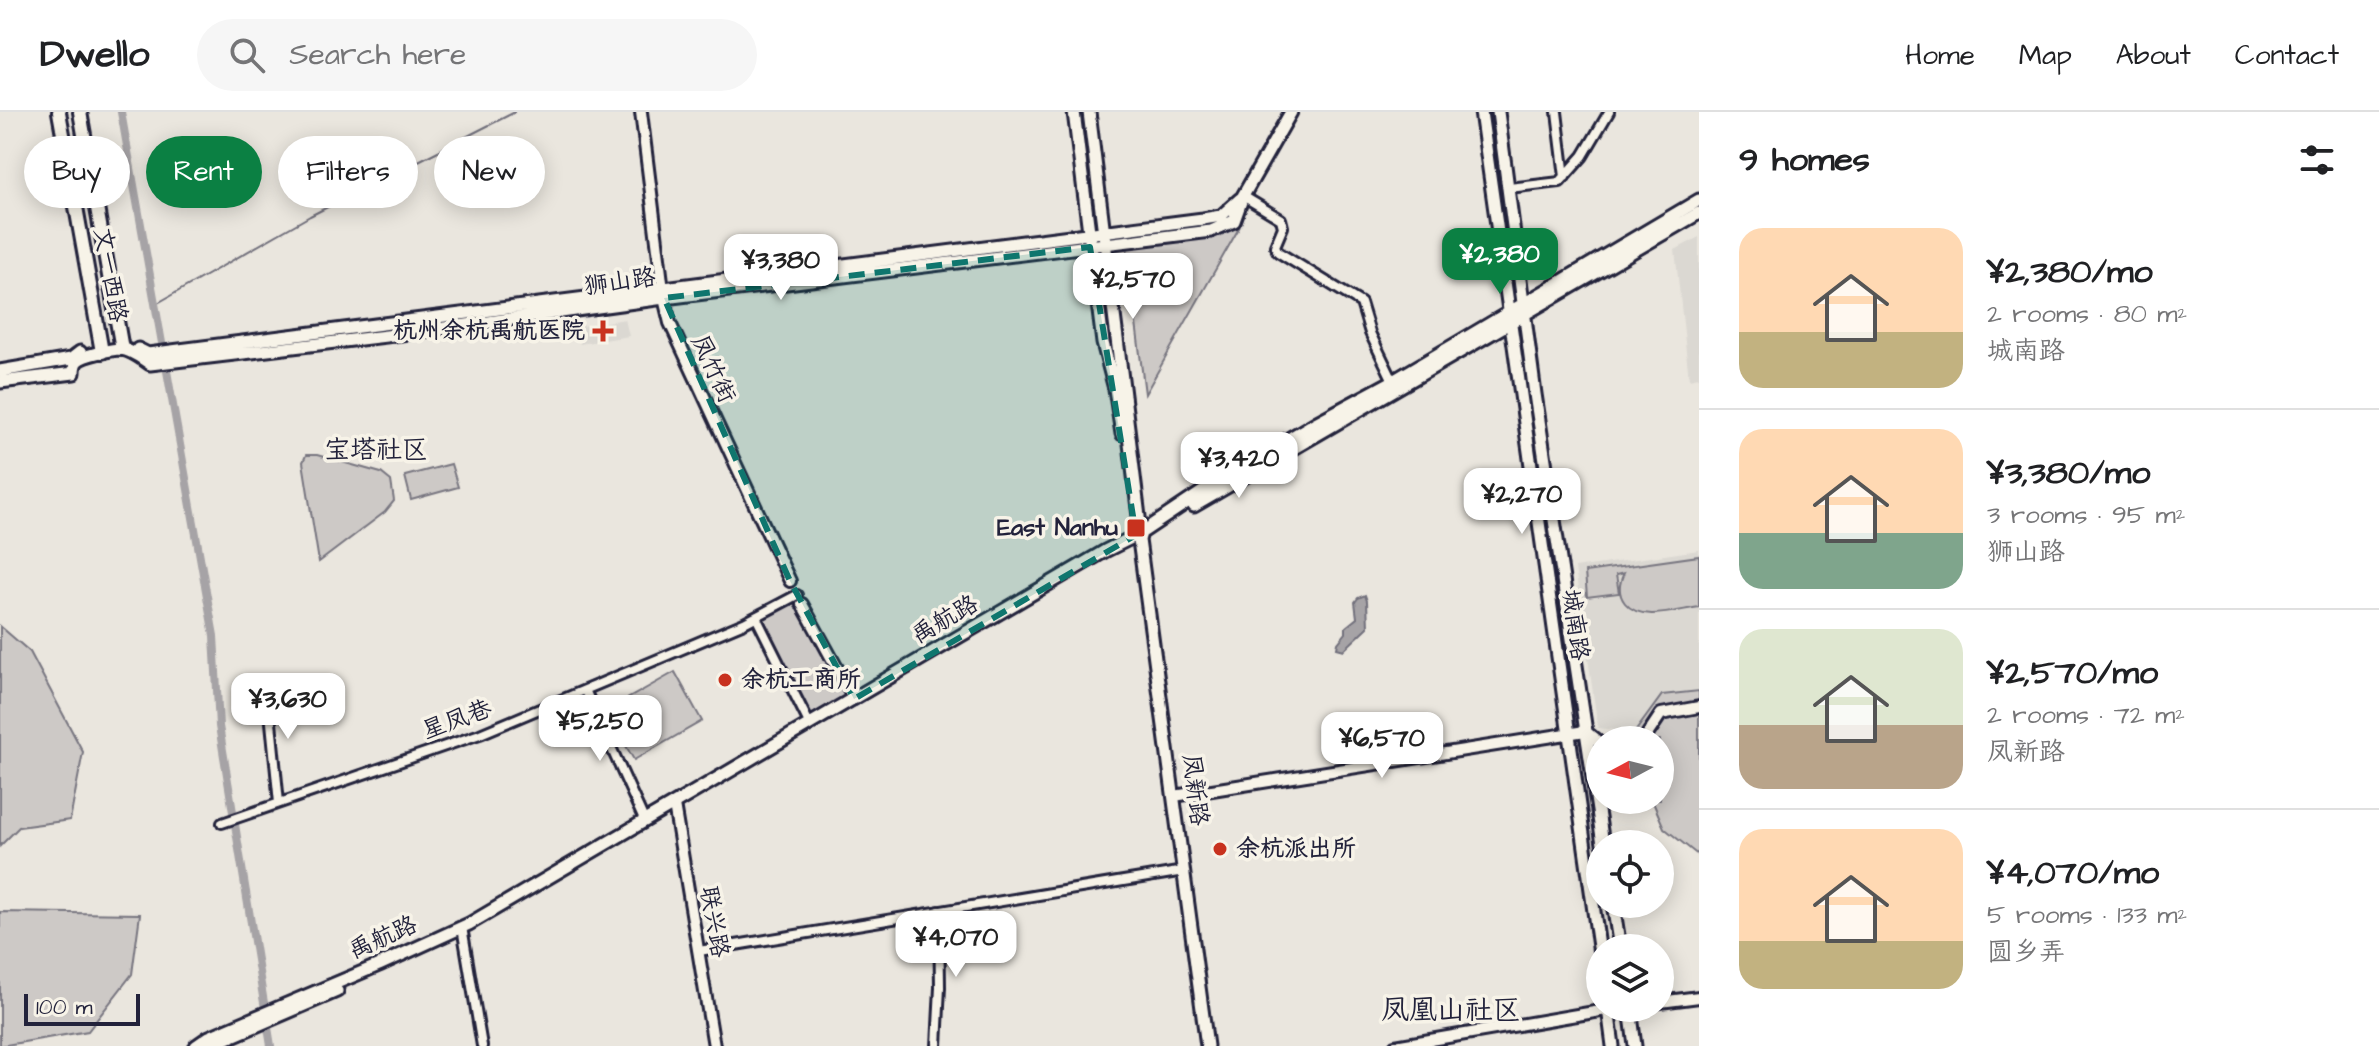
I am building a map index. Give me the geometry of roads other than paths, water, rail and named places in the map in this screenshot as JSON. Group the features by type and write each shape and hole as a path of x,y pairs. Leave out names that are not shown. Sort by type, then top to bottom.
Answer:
{"main road":[{"name":"文一西路","path":"59,112 102,348"},
{"name":"文一西路","path":"80,112 121,345"},
{"name":"凤新路","path":"1074,112 1103,343 1115,389 1139,536"},
{"name":"凤新路","path":"1089,112 1139,536 1207,1046"},
{"name":"狮山路","path":"121,345 149,359 386,336 663,292 1090,234 1106,238 1211,231 1234,221 1243,196 1291,112"},
{"name":"城南路","path":"1481,112 1597,934"},
{"name":"城南路","path":"1498,112 1601,830"},
{"name":"禹航路","path":"209,1046 379,965 463,930 1198,503 1699,200"},
{"name":"禹航路","path":"1524,308 1698,216"},
{"name":"狮山路","path":"663,292 1090,247 1106,238"},
{"path":"0,371 71,359 81,350 121,345"},
{"path":"0,382 74,373 74,365 79,359 102,348"},
{"name":"禹航路","path":"463,930 645,822 675,808 1095,557 1139,536"},
{"path":"1612,1022 1613,1046"},
{"path":"1632,1022 1635,1046"},
{"name":"禹航路","path":"196,1046 209,1037 250,1025"}],"street":[{"name":"凤竹街","path":"641,112 663,292 670,323 790,581"},
{"path":"1557,112 1565,177"},
{"path":"1509,188 1560,182 1583,156 1609,112"},
{"path":"1243,196 1281,219 1283,227 1275,246 1278,252 1361,303 1370,333 1395,385"},
{"path":"790,581 854,699"},
{"name":"星凤巷","path":"222,823 480,734 756,617 787,599 799,600"},
{"path":"756,617 810,725"},
{"path":"267,682 279,803"},
{"path":"585,690 645,822"},
{"path":"1653,726 1661,714 1699,707"},
{"path":"1174,796 1585,731"},
{"name":"联兴路","path":"675,808 714,1046"},
{"path":"699,951 1184,871"},
{"path":"937,1046 939,911"},
{"path":"463,930 482,1046"},
{"path":"1674,1000 1699,997"},
{"path":"1395,1046 1586,1013"}],"waterway":[{"path":"121,112 214,636 219,726 271,1046"},
{"path":"156,304 310,216 515,112"}],"place":[{"name":"杭州余杭禹航医院","path":"603,331"},
{"name":"East Nanhu","path":"1136,528"},
{"name":"余杭工商所","path":"725,680"},
{"name":"余杭派出所","path":"1220,849"}],"district":[{"name":"宝塔社区","path":"376,450"},
{"name":"凤凰山社区","path":"1451,1010"}]}
